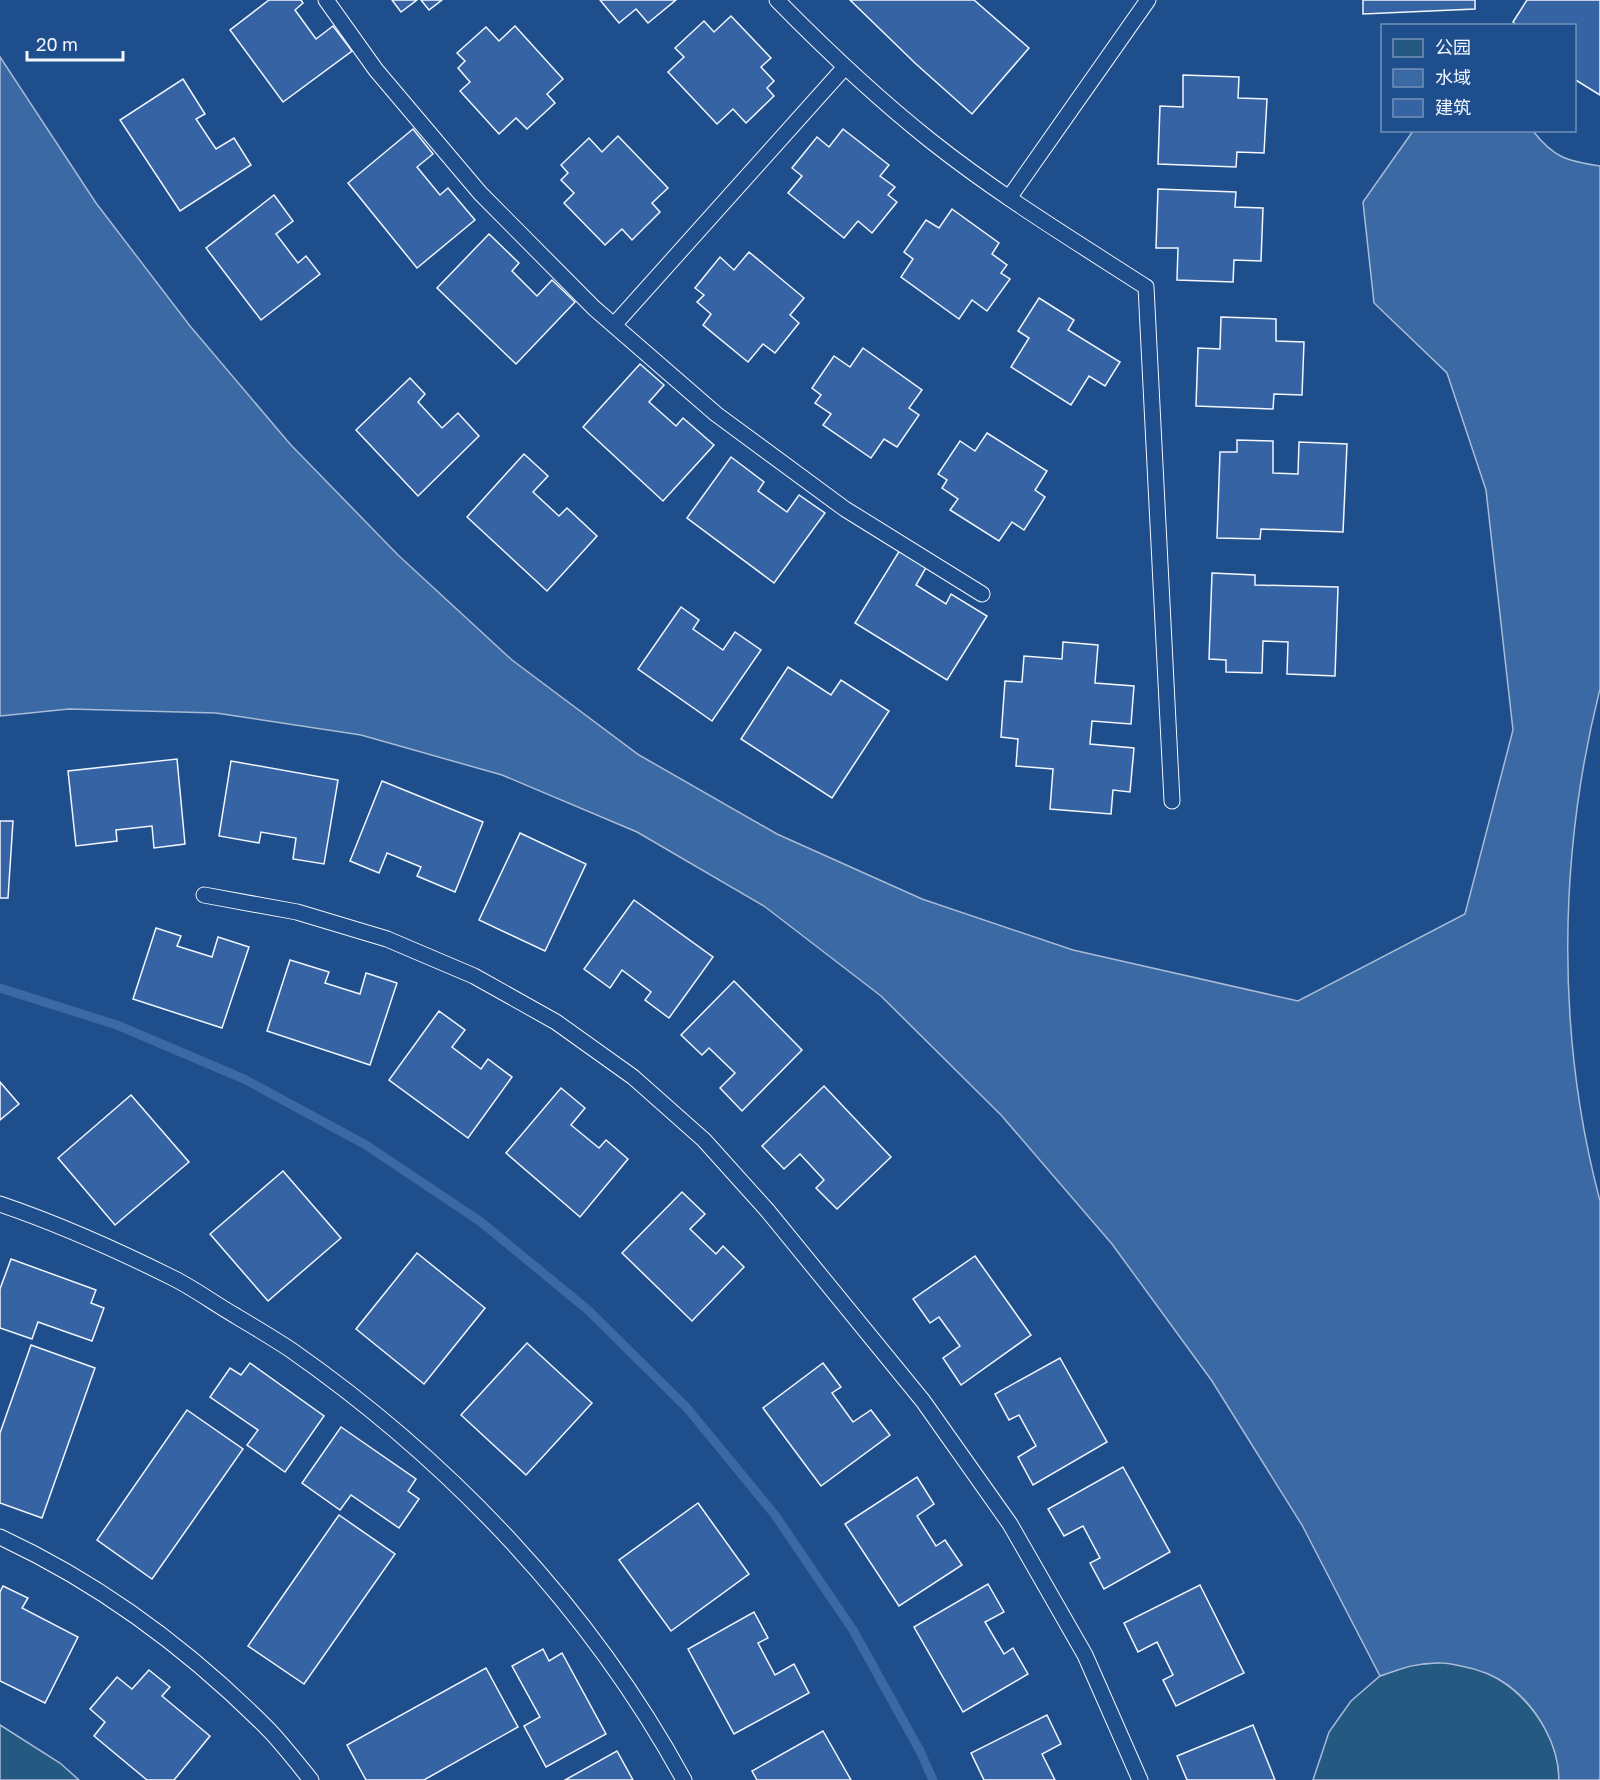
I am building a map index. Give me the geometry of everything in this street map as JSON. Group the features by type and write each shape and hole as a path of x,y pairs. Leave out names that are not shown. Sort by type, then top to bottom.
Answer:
{"lane":[{"path":"326,0 376,70 480,193 594,308 716,414 845,510 982,594"},
{"path":"777,0 845,67 931,141 1009,198 1146,287 1173,801"},
{"path":"1009,198 1148,0"},
{"path":"614,325 845,67"},
{"path":"204,895 297,912 375,936 474,976 566,1029 633,1077 704,1140 767,1210 923,1401 1010,1524 1085,1656 1140,1780"},
{"path":"0,1204 52,1222 174,1279 290,1349 397,1431 495,1523 583,1625 660,1736 684,1780"},
{"path":"0,1537 37,1554 121,1605 199,1665 271,1732 311,1780"}],"green space":[{"path":"1445,1662 1477,1669 1493,1676 1523,1699 1545,1728 1553,1745 1559,1780 1313,1780 1329,1732 1351,1701 1380,1676 1412,1665"},
{"path":"0,1725 60,1763 79,1780 0,1780"}],"water":[{"path":"0,57 96,203 190,326 290,444 398,555 512,660 639,755 777,834 922,899 1073,950 1298,1001 1465,914 1513,730 1486,490 1447,373 1374,303 1363,202 1412,132 1534,132 1548,147 1562,157 1600,166 1600,689 1586,752 1576,816 1570,880 1568,945 1570,1010 1576,1074 1586,1138 1600,1201 1600,1779 1559,1780 1555,1753 1544,1727 1518,1694 1491,1675 1448,1663 1426,1663 1380,1676 1302,1525 1212,1381 1112,1244 1001,1115 881,996 764,906 637,832 502,775 361,735 216,713 69,709 0,716"}],"building":[{"path":"269,0 301,0 303,3 295,10 316,39 333,26 352,51 283,102 230,30"},
{"path":"392,0 417,0 401,12"},
{"path":"421,0 442,0 429,10"},
{"path":"600,0 676,0 648,23 636,9 619,23"},
{"path":"850,0 974,0 1029,48 972,114"},
{"path":"1363,0 1475,0 1475,9 1363,14"},
{"path":"1527,0 1600,0 1600,95 1576,80 1576,24 1515,24 1513,22"},
{"path":"731,16 771,58 761,67 774,81 767,88 774,96 746,123 733,109 717,124 668,72 684,57 675,48 704,21 714,32"},
{"path":"515,26 563,79 547,94 555,103 527,129 516,118 499,134 460,91 470,82 458,68 465,61 457,53 486,27 499,41"},
{"path":"1183,75 1239,77 1238,98 1267,99 1264,153 1237,152 1236,167 1158,164 1160,106 1183,107"},
{"path":"183,79 205,114 196,119 216,149 234,138 251,165 180,211 120,120"},
{"path":"413,129 433,154 417,167 440,195 448,188 475,220 417,268 348,183"},
{"path":"843,129 889,165 880,176 895,187 888,195 897,202 872,233 858,221 844,238 788,193 802,176 792,168 817,137 829,147"},
{"path":"618,136 668,188 652,203 660,212 632,240 622,229 605,245 564,203 574,193 561,180 568,173 561,165 589,138 602,152"},
{"path":"1158,189 1236,192 1235,207 1263,208 1261,261 1234,260 1233,282 1177,280 1178,248 1156,248"},
{"path":"274,195 293,221 276,234 298,263 306,256 320,274 261,320 206,248"},
{"path":"952,209 999,243 992,254 1007,265 1001,273 1010,279 987,311 972,300 959,319 901,277 913,259 904,252 926,220 939,228"},
{"path":"489,234 519,263 512,271 537,296 552,280 575,302 516,364 437,288"},
{"path":"749,252 804,298 790,315 799,323 775,353 763,344 748,362 703,325 711,314 697,302 704,295 695,288 720,257 734,270"},
{"path":"1039,298 1074,320 1068,330 1120,362 1105,386 1089,376 1071,405 1011,367 1029,338 1018,331"},
{"path":"1221,317 1276,319 1276,341 1304,342 1302,395 1274,394 1273,409 1196,406 1198,348 1220,349"},
{"path":"863,348 922,390 909,408 919,415 897,447 884,439 871,458 823,425 831,414 815,403 821,395 812,388 834,356 850,367"},
{"path":"640,364 664,385 649,402 676,426 683,418 714,445 663,501 583,427"},
{"path":"410,378 425,394 418,402 442,428 458,413 479,436 418,496 356,430"},
{"path":"987,433 1047,471 1035,490 1045,497 1024,530 1012,522 999,541 950,510 958,499 942,488 947,480 938,474 960,441 975,451"},
{"path":"1237,440 1273,441 1273,473 1298,474 1299,442 1347,444 1343,532 1261,529 1260,539 1217,538 1220,452 1237,452"},
{"path":"524,454 548,476 533,492 559,516 567,508 597,536 547,591 467,517"},
{"path":"731,457 764,482 758,491 787,512 799,495 825,513 774,583 687,518"},
{"path":"900,550 927,566 916,585 946,604 951,594 987,616 947,680 855,623"},
{"path":"1212,573 1255,575 1255,585 1338,587 1335,676 1287,674 1288,642 1263,641 1262,673 1226,672 1226,660 1209,659"},
{"path":"681,607 699,620 693,629 723,650 735,632 761,650 712,721 638,669"},
{"path":"1063,642 1098,645 1095,683 1134,686 1131,724 1092,721 1090,744 1134,748 1130,792 1113,790 1111,814 1050,809 1053,769 1016,766 1018,739 1001,737 1005,681 1022,682 1024,656 1062,659"},
{"path":"788,667 831,695 841,680 889,711 832,798 741,739"},
{"path":"177,759 185,844 154,848 152,826 116,830 117,841 76,846 68,771"},
{"path":"231,761 338,780 324,864 293,859 296,838 261,832 259,843 219,836"},
{"path":"382,781 483,822 455,892 417,876 421,867 387,853 379,873 350,861"},
{"path":"0,821 13,821 8,898 0,898"},
{"path":"520,833 586,864 545,951 479,920"},
{"path":"634,900 713,957 669,1018 645,1000 651,992 622,970 610,988 584,969"},
{"path":"156,928 181,936 177,946 212,957 218,937 249,947 222,1028 133,999"},
{"path":"290,960 329,972 325,983 360,994 366,973 397,983 370,1065 267,1031"},
{"path":"734,981 802,1050 742,1111 720,1088 735,1073 709,1048 702,1055 681,1035"},
{"path":"439,1011 465,1030 452,1047 481,1069 488,1059 512,1077 468,1138 389,1080"},
{"path":"0,1082 19,1104 0,1120"},
{"path":"824,1086 891,1157 837,1209 816,1188 824,1180 800,1154 784,1169 762,1146"},
{"path":"561,1088 585,1108 571,1125 599,1148 606,1140 628,1159 580,1217 506,1153"},
{"path":"131,1095 189,1162 115,1225 58,1158"},
{"path":"283,1171 341,1238 268,1301 210,1234"},
{"path":"682,1192 705,1214 690,1229 716,1254 723,1246 744,1267 692,1321 622,1253"},
{"path":"417,1253 485,1308 424,1384 356,1329"},
{"path":"975,1256 1031,1335 961,1385 943,1358 960,1346 939,1317 930,1323 913,1299"},
{"path":"11,1259 96,1290 91,1303 104,1308 92,1341 38,1322 32,1339 0,1328 0,1289"},
{"path":"527,1343 592,1403 526,1475 461,1415"},
{"path":"31,1345 95,1368 42,1518 0,1503 0,1433"},
{"path":"1060,1358 1107,1442 1033,1485 1018,1457 1036,1446 1019,1415 1009,1420 995,1394"},
{"path":"250,1363 324,1416 285,1472 247,1445 258,1430 210,1397 230,1368 241,1375"},
{"path":"823,1363 841,1387 832,1393 853,1422 871,1410 890,1435 821,1486 763,1408"},
{"path":"187,1410 243,1449 152,1579 97,1540"},
{"path":"341,1427 416,1479 408,1491 419,1499 399,1528 351,1495 340,1510 302,1483"},
{"path":"1123,1467 1170,1552 1104,1589 1090,1563 1100,1558 1083,1526 1064,1536 1048,1509"},
{"path":"917,1477 934,1504 917,1516 936,1546 945,1540 962,1565 899,1606 845,1524"},
{"path":"698,1503 749,1574 671,1631 619,1560"},
{"path":"339,1515 395,1554 304,1684 248,1646"},
{"path":"988,1584 1004,1612 985,1622 1004,1654 1013,1648 1028,1674 963,1712 914,1627"},
{"path":"1200,1585 1244,1673 1176,1706 1163,1680 1173,1675 1157,1642 1138,1652 1124,1623"},
{"path":"3,1586 28,1598 22,1608 78,1637 45,1703 0,1681 0,1592"},
{"path":"754,1612 768,1638 758,1643 775,1675 794,1664 809,1693 734,1734 688,1649"},
{"path":"543,1649 549,1661 562,1653 606,1734 546,1767 524,1726 540,1717 512,1666"},
{"path":"486,1668 518,1727 424,1780 366,1780 347,1745"},
{"path":"149,1670 170,1687 162,1696 210,1736 174,1780 147,1780 94,1736 105,1722 90,1709 117,1677 132,1689"},
{"path":"1047,1715 1061,1744 1042,1754 1055,1780 984,1780 971,1753"},
{"path":"1253,1725 1275,1780 1187,1780 1177,1756"},
{"path":"823,1731 851,1780 757,1780 752,1771"},
{"path":"617,1751 633,1780 565,1780"}],"waterway":[{"path":"0,988 117,1025 244,1079 366,1145 481,1222 588,1310 687,1408 775,1515 853,1630 920,1751 933,1780"}]}
